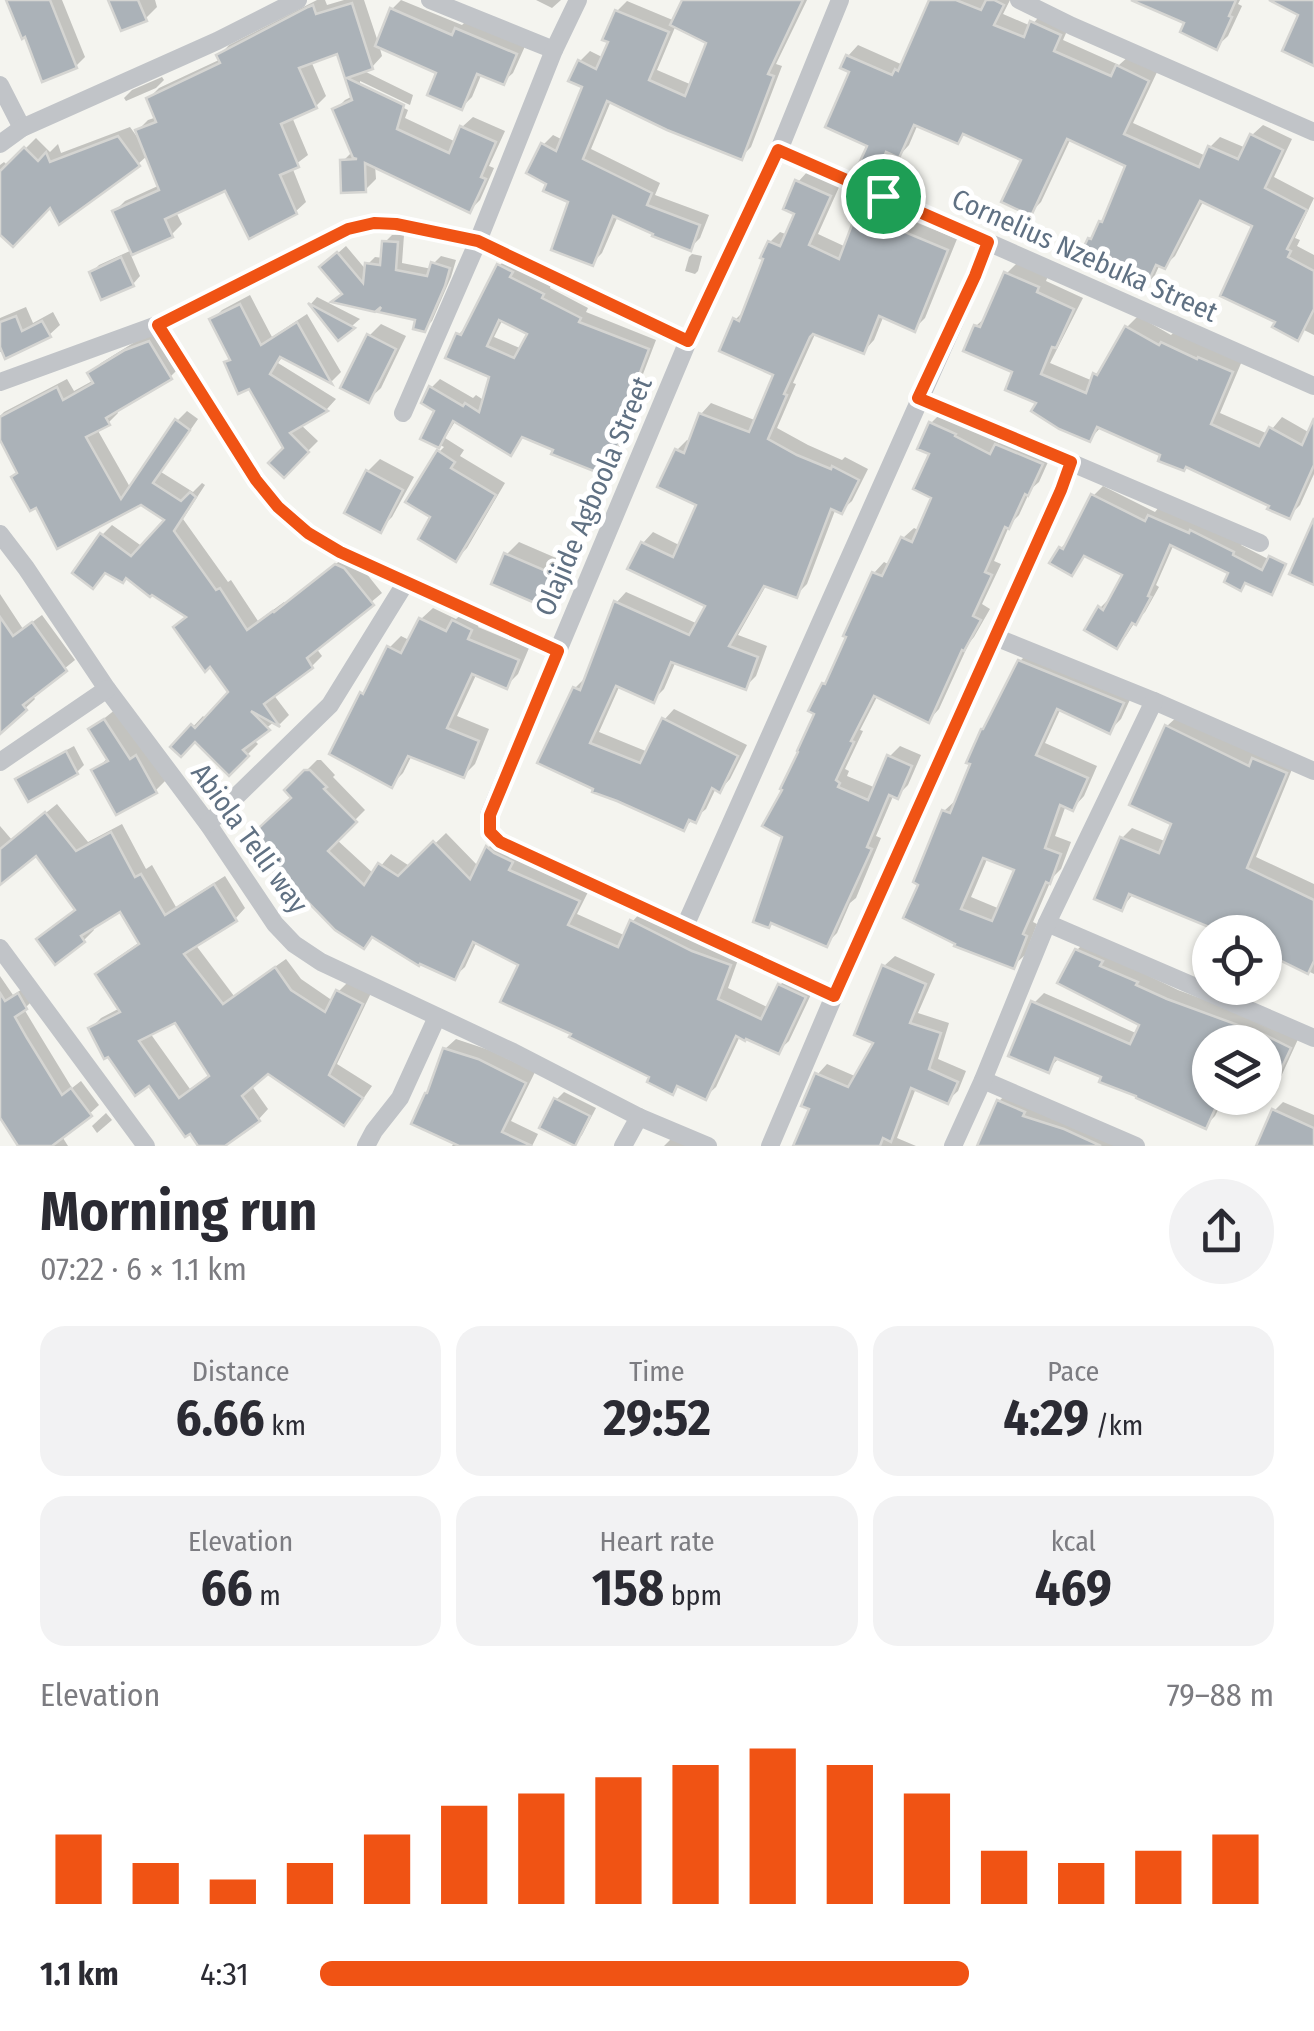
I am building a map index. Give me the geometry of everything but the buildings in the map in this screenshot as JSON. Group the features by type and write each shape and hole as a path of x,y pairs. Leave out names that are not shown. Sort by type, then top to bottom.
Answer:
{"street":[{"path":"0,144 22,128 218,41 298,0"},
{"path":"430,0 554,50"},
{"path":"403,413 578,0"},
{"name":"Olajide Agboola Street","path":"834,996 500,842 490,832 490,815 688,341 778,150 840,0"},
{"path":"1018,0 1314,132"},
{"path":"0,85 22,128"},
{"name":"Cornelius Nzebuka Street","path":"778,150 1314,386"},
{"path":"0,382 158,325 348,229 374,223 478,241 688,341"},
{"path":"684,926 988,242"},
{"path":"158,325 256,480 278,507 308,533 340,552 558,651"},
{"path":"918,398 1260,543"},
{"path":"770,1146 1071,462"},
{"name":"Abiola Telli way","path":"0,534 275,924 294,944 321,962 513,1052 639,1117 708,1146"},
{"path":"208,824 330,705 406,582"},
{"path":"995,637 1314,771"},
{"path":"0,762 107,688"},
{"path":"954,1146 1047,923 1154,701"},
{"path":"1047,923 1314,1038"},
{"path":"0,948 146,1146"},
{"path":"366,1146 400,1098 437,1017"},
{"path":"983,1080 1136,1146"},
{"path":"623,1146 639,1117"}],"route":[{"path":"778,150 883,196 988,242 918,398 1071,462 834,996 500,842 490,832 490,815 558,651 340,552 308,533 278,507 256,480 158,325 348,229 374,223 478,241 688,341 778,150"}]}
